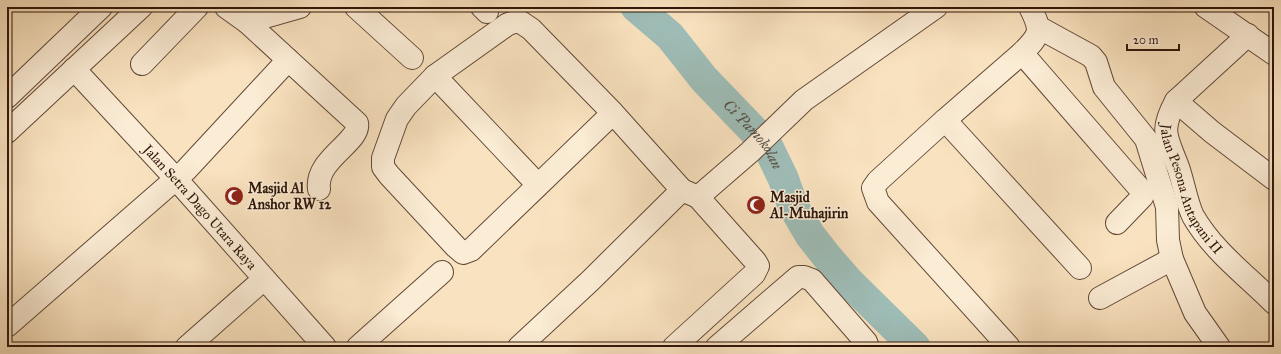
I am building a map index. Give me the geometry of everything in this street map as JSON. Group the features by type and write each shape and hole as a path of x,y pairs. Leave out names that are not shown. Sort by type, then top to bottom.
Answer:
{"street":[{"path":"7,97 101,7"},
{"path":"7,132 141,7"},
{"path":"142,64 197,7"},
{"path":"226,7 247,22 357,123 358,127 355,134 333,156 321,173 318,181 319,189"},
{"path":"247,22 300,7"},
{"path":"356,7 412,58"},
{"path":"519,347 590,281 690,194 750,152 778,127 804,100 936,7"},
{"path":"1009,347 878,202 873,188 878,181 1034,41 1037,35 1038,27 1037,20 1030,7"},
{"path":"1206,7 1274,54"},
{"path":"613,113 471,250 463,253 383,167 383,158 397,119 406,106 435,76 508,24 519,21 531,29 613,113 755,261 758,266 754,274 674,347"},
{"path":"1038,27 1091,56 1096,62 1104,87 1146,139 1167,207 1168,240 1172,258 1195,313 1219,347"},
{"name":"Jalan Pesona Antapani II","path":"1248,35 1176,101 1168,115 1166,130 1170,149 1177,166 1192,216 1212,244 1272,297"},
{"path":"1022,53 1141,190 1143,195 1142,197 1117,223"},
{"path":"7,326 176,179 288,60"},
{"name":"Jalan Setra Dago Utara Raya","path":"74,69 176,179 325,347"},
{"path":"435,76 538,185"},
{"path":"1176,101 1212,132 1274,179"},
{"path":"945,120 1080,268"},
{"path":"1100,298 1172,258"},
{"path":"358,347 442,272"},
{"path":"717,347 798,277 804,277 812,280 866,342 868,347"},
{"path":"187,347 264,279"}],"waterway":[{"name":"Ci Pamokolan","path":"636,7 670,36 704,79 768,147 783,178 793,206 810,235 848,281 915,347"}],"place":[{"name":"Masjid Al Anshor RW 12","path":"234,196"},
{"name":"Masjid Al-Muhajirin","path":"756,205"}]}
